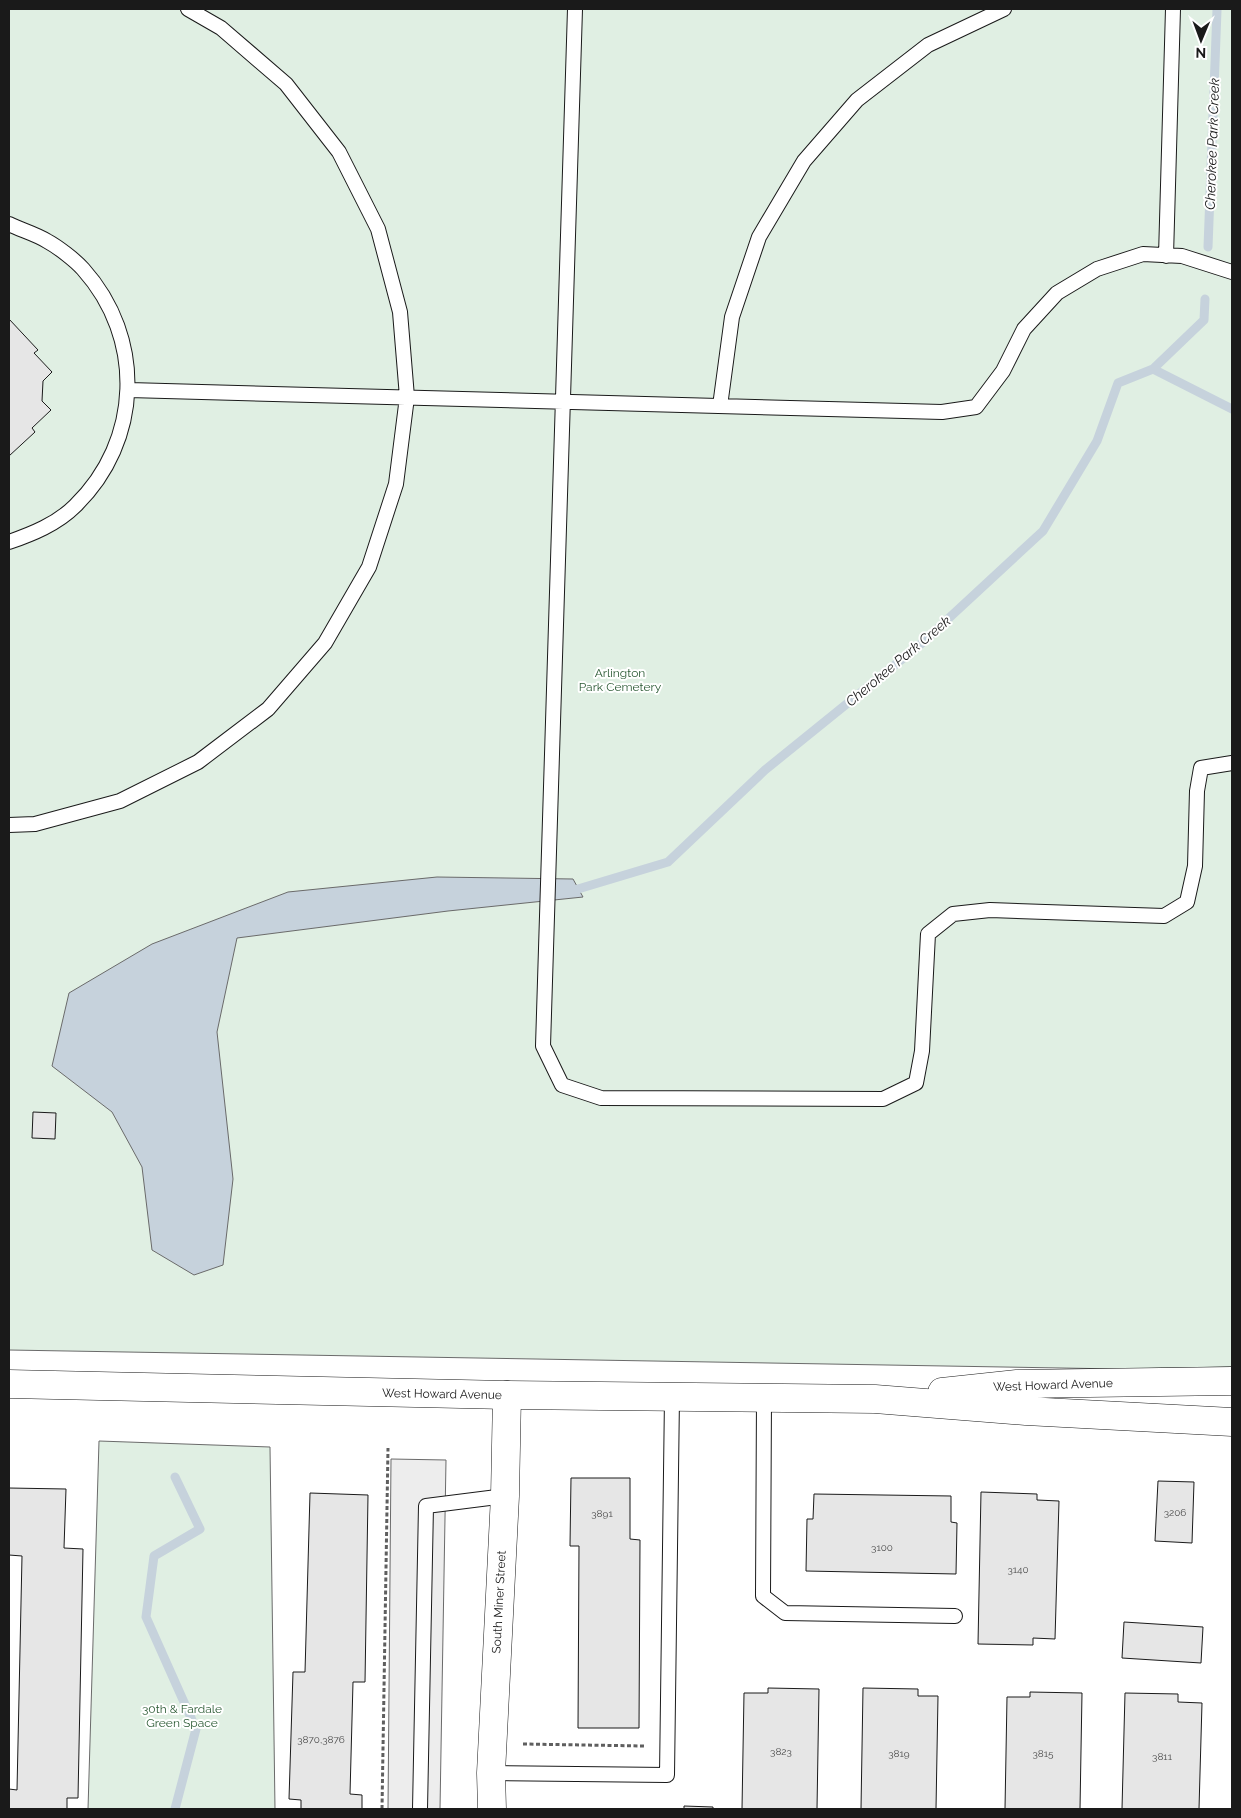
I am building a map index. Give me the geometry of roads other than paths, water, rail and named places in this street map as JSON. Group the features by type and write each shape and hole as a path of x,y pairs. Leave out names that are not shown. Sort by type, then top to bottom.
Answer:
{"street":[{"name":"West Howard Avenue","path":"875,1399 1017,1384 1232,1381"},
{"name":"West Howard Avenue","path":"9,1384 507,1395 875,1399 1026,1411 1232,1422"},
{"name":"South Miner Street","path":"492,1809 492,1743 507,1395"}],"lane":[{"path":"9,825 35,824 120,801 198,762 268,709 325,643 369,567 396,484 407,397 400,312 378,229 339,152 286,84 221,28 188,9"},
{"path":"574,9 543,1046 562,1085 601,1098 883,1099 916,1083 922,1051 928,934 953,914 990,910 1164,916 1187,902 1196,866 1197,791 1201,768 1232,763"},
{"path":"720,406 732,317 759,237 804,161 856,100 928,45 1004,9"},
{"path":"1166,256 1173,9"},
{"path":"9,224 47,241 82,268 109,304 124,346 129,390 121,433 103,473 74,506 38,532 9,542"},
{"path":"129,390 942,412 976,407 1003,371 1024,329 1058,293 1096,269 1143,254 1182,256 1232,272"},
{"path":"491,1772 667,1775 672,1397"},
{"path":"764,1398 763,1596 785,1613 955,1616"},
{"path":"420,1809 426,1506 504,1496"}],"waterway":[{"name":"Cherokee Park Creek","path":"1208,247 1217,10"},
{"name":"Cherokee Park Creek","path":"1153,369 1204,320 1205,299"},
{"name":"Cherokee Park Creek","path":"578,889 668,862 765,770 922,643 1043,531 1097,441 1118,383 1153,369 1232,409"},
{"name":"Cherokee Park Creek","path":"175,1477 200,1529 154,1556 146,1617 196,1729 175,1809"}],"park label":[{"name":"Arlington Park Cemetery","path":"620,680"},
{"name":"30th & Fardale Green Space","path":"182,1716"}]}
